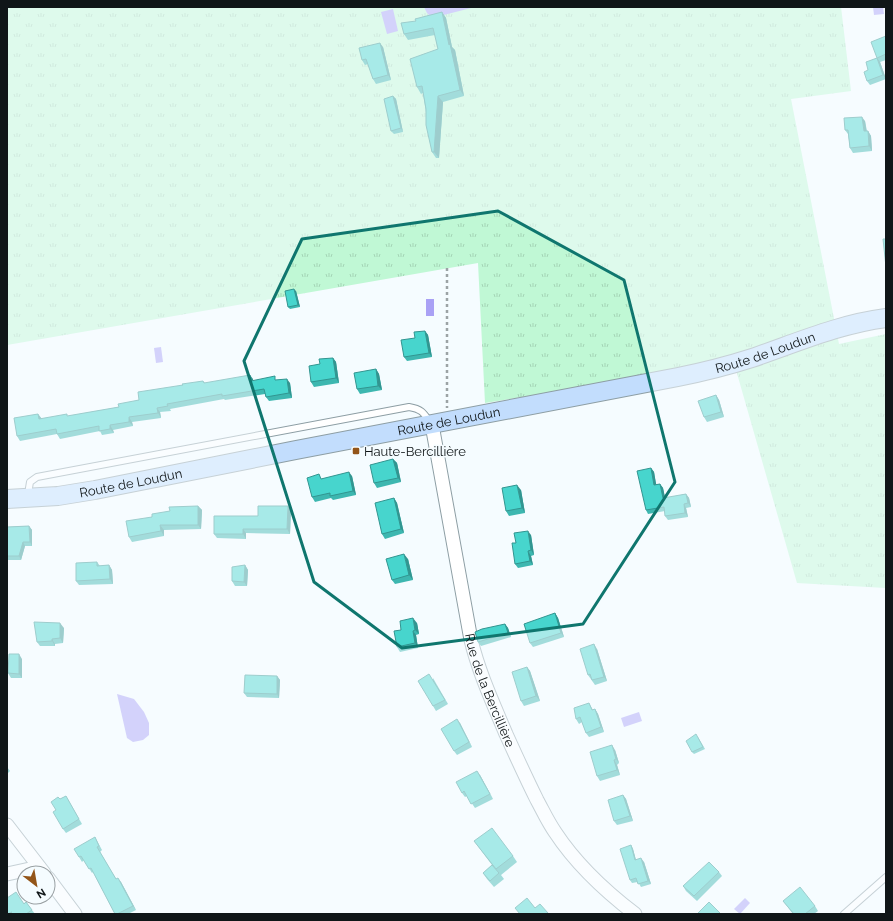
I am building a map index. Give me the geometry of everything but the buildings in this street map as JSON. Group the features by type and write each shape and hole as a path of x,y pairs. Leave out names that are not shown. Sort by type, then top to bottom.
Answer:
{"main road":[{"name":"Route de Loudun","path":"7,499 58,496 95,490 296,450 678,378 752,358 824,332 886,318"}],"street":[{"name":"Rue de la Bercillière","path":"440,423 475,660 525,775 554,831 581,866 613,897 636,914"},
{"path":"7,825 38,865"},
{"path":"56,888 76,914"}],"lane":[{"path":"844,914 886,878"}],"path":[{"path":"440,423 447,268"}],"highlighted area":[{"path":"498,211 624,280 675,482 583,624 402,648 314,582 244,361 302,239"}],"green space":[{"path":"7,7 841,7 851,91 791,99 839,344 886,334 886,588 797,583 734,363 485,403 478,263 7,345"}],"shaded area":[{"path":"424,7 475,7 432,18"},
{"path":"873,7 883,7 884,14 874,15"},
{"path":"393,9 398,31 387,34 381,12"},
{"path":"426,299 434,299 434,316 426,316"},
{"path":"161,347 163,362 156,363 154,348"},
{"path":"117,694 134,699 144,712 149,723 149,735 143,740 133,742 127,738"},
{"path":"639,712 642,721 624,727 621,718"},
{"path":"745,898 750,903 740,914 734,909"}],"place":[{"name":"Haute-Bercillière","path":"356,451"}]}
